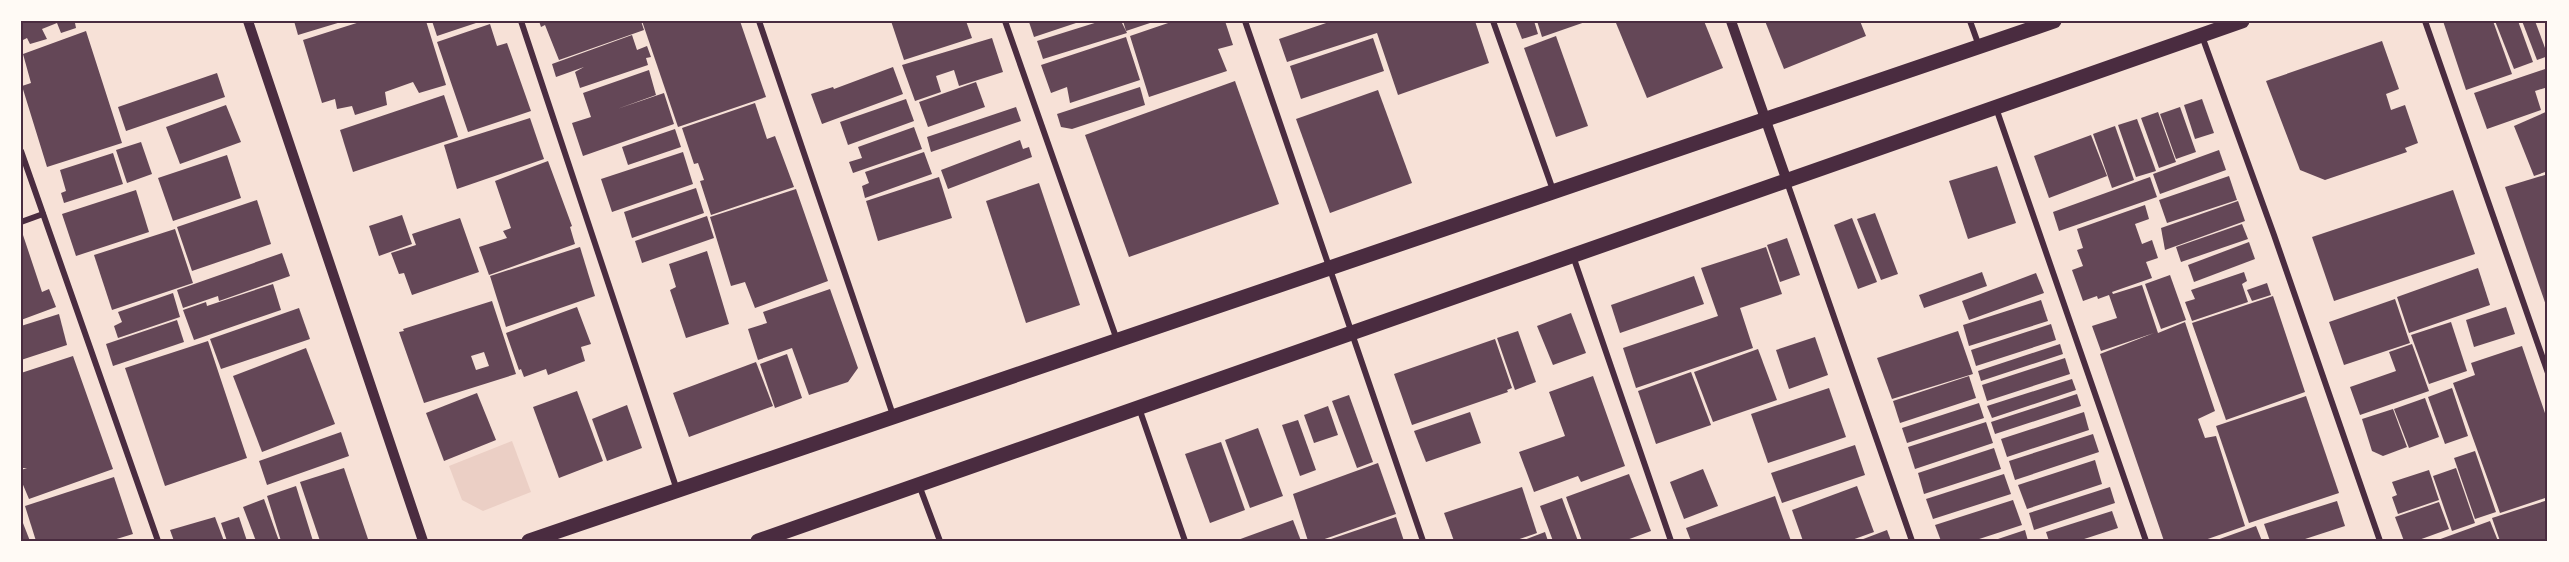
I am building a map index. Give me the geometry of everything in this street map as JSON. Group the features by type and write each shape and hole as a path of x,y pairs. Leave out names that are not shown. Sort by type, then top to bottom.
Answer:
{"main road":[{"path":"529,541 2054,21"},
{"path":"758,541 2242,21"}],"street":[{"path":"248,21 423,541"},
{"path":"521,21 677,491"},
{"path":"759,21 894,418"},
{"path":"1005,21 1117,341"},
{"path":"1245,21 1423,541"},
{"path":"1493,21 1553,191"},
{"path":"1731,21 1912,541"},
{"path":"1970,21 1979,46"},
{"path":"2424,21 2548,373"},
{"path":"2202,35 2271,225 2380,541"},
{"path":"1996,107 2146,541"},
{"path":"21,151 158,541"},
{"path":"21,222 43,214"},
{"path":"1573,255 1671,541"},
{"path":"1139,408 1185,541"},
{"path":"919,484 940,541"}],"shaded area":[{"path":"512,441 531,492 483,511 462,500 449,466"}],"building":[{"path":"21,21 79,21 75,23 76,28 61,33 57,23 42,29 47,39 30,44 27,38 21,41"},
{"path":"294,21 340,21 341,22 298,35"},
{"path":"363,21 426,21 446,85 419,93 413,82 385,92 387,105 355,115 352,106 337,109 335,99 322,103 303,40"},
{"path":"432,21 482,21 437,36"},
{"path":"539,21 641,21 644,30 559,60 545,25 541,27"},
{"path":"642,21 740,21 766,97 678,127"},
{"path":"891,21 966,21 972,38 904,60"},
{"path":"1082,21 1034,37 1029,22"},
{"path":"1101,21 1121,21 1127,33 1043,59 1037,41"},
{"path":"1123,21 1156,21 1126,31"},
{"path":"1174,21 1225,21 1233,45 1218,49 1227,71 1149,97 1130,36"},
{"path":"1332,21 1475,21 1489,63 1398,95 1377,33 1287,62 1279,39"},
{"path":"1515,21 1534,21 1538,34 1522,39"},
{"path":"1537,21 1588,21 1542,37"},
{"path":"1621,21 1704,21 1723,68 1647,98 1616,23"},
{"path":"1765,21 1860,21 1866,36 1784,69"},
{"path":"2443,21 2493,21 2512,74 2466,90"},
{"path":"2495,21 2518,21 2533,62 2514,69"},
{"path":"2522,21 2535,21 2548,56 2537,60"},
{"path":"490,24 497,46 507,43 531,111 468,132 437,42"},
{"path":"86,31 122,143 47,167 22,86 31,83 23,54"},
{"path":"632,35 637,50 647,46 651,57 646,58 648,65 580,88 575,72 584,67 556,77 552,64"},
{"path":"1556,36 1588,126 1556,137 1524,48"},
{"path":"1126,37 1140,80 1070,103 1067,87 1051,93 1041,65"},
{"path":"992,38 1003,72 959,86 954,70 936,76 941,92 915,101 902,65"},
{"path":"1373,38 1384,71 1301,99 1290,66"},
{"path":"2382,41 2399,89 2386,94 2391,110 2405,105 2418,143 2405,148 2407,152 2325,180 2300,170 2266,81"},
{"path":"893,67 903,94 822,124 811,94 833,87 834,89"},
{"path":"2548,68 2548,87 2535,91 2541,110 2487,129 2474,93"},
{"path":"649,70 656,95 617,109 664,93 674,124 583,156 572,123 591,117 583,93"},
{"path":"217,73 225,97 126,131 118,107"},
{"path":"1235,81 1279,204 1129,257 1085,135"},
{"path":"976,82 985,107 928,127 919,102"},
{"path":"1140,87 1145,105 1072,129 1061,127 1057,114"},
{"path":"1378,90 1412,183 1330,213 1296,119"},
{"path":"444,95 458,137 353,172 340,130"},
{"path":"906,99 914,121 848,145 840,122"},
{"path":"2202,99 2214,133 2195,139 2184,105"},
{"path":"755,103 767,139 775,136 794,187 711,215 700,181 704,180 698,163 694,164 682,128"},
{"path":"226,105 241,142 180,164 166,127"},
{"path":"1016,107 1021,121 931,152 927,137"},
{"path":"2180,107 2196,152 2176,159 2160,114"},
{"path":"2548,111 2548,171 2534,176 2514,126"},
{"path":"2158,112 2176,162 2159,168 2141,118"},
{"path":"530,118 544,159 457,189 444,145"},
{"path":"2137,119 2156,171 2136,177 2118,125"},
{"path":"2115,126 2134,180 2112,188 2093,134"},
{"path":"914,127 922,149 853,173 849,162 862,158 858,147"},
{"path":"675,129 681,147 628,165 622,147"},
{"path":"2091,135 2107,176 2049,198 2034,156"},
{"path":"1020,140 1023,149 1029,147 1032,157 948,189 941,170"},
{"path":"141,142 152,174 127,183 116,150"},
{"path":"2219,150 2226,170 2160,194 2153,174"},
{"path":"683,152 693,184 612,212 601,179"},
{"path":"924,152 932,174 865,198 862,186 869,183 865,172"},
{"path":"113,153 123,184 64,203 61,193 66,191 60,170"},
{"path":"227,155 241,198 173,221 158,178"},
{"path":"548,161 572,226 570,227 575,244 489,275 479,247 507,238 503,231 511,228 495,181"},
{"path":"1997,166 2016,223 1968,239 1949,181"},
{"path":"2548,174 2548,311 2505,187"},
{"path":"2229,176 2237,200 2167,223 2159,200"},
{"path":"939,177 952,218 878,241 866,201"},
{"path":"2150,177 2157,197 2059,231 2053,212"},
{"path":"1039,183 1080,305 1026,323 986,201"},
{"path":"696,188 704,213 632,238 624,212"},
{"path":"796,189 828,281 755,308 745,282 731,286 710,217"},
{"path":"136,190 149,232 76,256 62,214"},
{"path":"2453,190 2475,254 2334,301 2312,237"},
{"path":"257,200 271,244 192,271 177,227"},
{"path":"2238,201 2245,221 2165,250 2161,228"},
{"path":"2145,205 2149,219 2135,224 2142,244 2152,240 2158,258 2146,262 2152,278 2112,292 2113,294 2142,285 2158,333 2185,322 2215,411 2198,419 2205,438 2216,436 2245,526 2202,541 2164,541 2100,354 2154,333 2101,351 2092,326 2117,318 2109,295 2083,301 2072,270 2083,266 2077,250 2083,248 2077,229"},
{"path":"1875,213 1898,274 1881,280 1857,219"},
{"path":"402,215 412,244 379,256 369,226"},
{"path":"707,216 714,238 642,263 635,241"},
{"path":"460,218 479,272 412,295 404,273 399,274 391,253 416,245 412,234"},
{"path":"1852,218 1877,282 1858,289 1834,225"},
{"path":"2242,224 2248,239 2181,262 2176,247"},
{"path":"175,229 193,283 112,310 94,255"},
{"path":"23,235 42,292 49,289 56,307 21,320 21,236"},
{"path":"1787,238 1800,275 1780,282 1767,245"},
{"path":"2249,242 2255,259 2194,282 2188,265"},
{"path":"580,247 595,296 506,327 490,276"},
{"path":"1766,247 1782,294 1740,308 1753,348 1636,388 1623,348 1718,316 1701,268"},
{"path":"707,251 729,324 686,338 670,290 676,287 669,264"},
{"path":"282,253 290,276 219,301 218,296 183,308 177,290"},
{"path":"2478,268 2490,305 2409,333 2397,297"},
{"path":"1982,272 1987,286 1924,308 1919,295"},
{"path":"2244,272 2247,281 2242,284 2248,302 2192,321 2185,302 2195,299 2191,290"},
{"path":"2036,273 2044,293 1969,320 1962,301"},
{"path":"2170,275 2186,320 2161,329 2145,284"},
{"path":"1694,276 1704,304 1620,333 1611,305"},
{"path":"2267,283 2271,295 2252,301 2247,290"},
{"path":"273,284 281,310 194,340 183,310 206,302 207,306"},
{"path":"830,289 858,368 848,382 809,395 792,348 758,360 748,329 767,323 763,312"},
{"path":"173,293 180,317 118,338 114,326 122,322 118,312"},
{"path":"2273,296 2305,392 2226,420 2192,323"},
{"path":"2395,299 2410,343 2344,365 2329,322"},
{"path":"2041,300 2048,321 1969,346 1963,325"},
{"path":"492,301 516,374 424,403 399,332 404,331 403,329","holes":["484,352 489,366 476,370 471,356"]},
{"path":"577,307 591,344 581,347 585,361 548,375 546,369 524,377 521,369 519,370 506,333"},
{"path":"2506,307 2515,334 2474,347 2466,320"},
{"path":"299,308 310,339 221,369 210,339"},
{"path":"1571,313 1586,353 1553,365 1537,326"},
{"path":"59,314 67,345 21,360 21,326"},
{"path":"177,320 184,342 113,366 106,344"},
{"path":"2451,322 2467,371 2429,384 2411,335"},
{"path":"2051,324 2056,340 1976,366 1971,350"},
{"path":"1518,331 1536,382 1515,390 1497,338"},
{"path":"1958,331 1973,374 1892,399 1877,358"},
{"path":"1815,337 1828,375 1789,389 1776,350"},
{"path":"1495,339 1512,388 1507,390 1508,392 1412,425 1394,374"},
{"path":"208,341 247,458 165,486 125,368"},
{"path":"2060,344 2063,354 1981,381 1978,371"},
{"path":"2412,344 2429,391 2360,415 2350,387 2396,371 2389,352"},
{"path":"2522,346 2548,422 2548,497 2500,513 2453,383 2475,375 2471,363"},
{"path":"306,348 335,424 262,452 233,376"},
{"path":"1758,349 1777,400 1713,422 1694,372"},
{"path":"787,354 802,398 775,408 760,364"},
{"path":"73,356 113,469 29,499 21,480 21,470 27,468 21,468 21,373"},
{"path":"2065,358 2070,374 1987,401 1982,385"},
{"path":"756,362 773,406 689,437 673,393"},
{"path":"1691,372 1711,425 1656,444 1638,391"},
{"path":"1593,376 1625,466 1581,482 1578,476 1534,492 1519,452 1565,436 1549,392"},
{"path":"1969,376 1976,398 1900,423 1893,401"},
{"path":"2072,379 2076,390 1992,418 1987,406"},
{"path":"1829,388 1846,437 1768,463 1751,414"},
{"path":"2452,388 2468,436 2445,444 2428,397"},
{"path":"577,391 603,461 559,478 533,407"},
{"path":"477,393 496,440 444,461 426,413"},
{"path":"2077,394 2081,406 1995,434 1991,422"},
{"path":"1349,395 1373,462 1357,468 1332,401"},
{"path":"2306,396 2339,493 2249,523 2216,426"},
{"path":"2425,398 2439,437 2409,448 2394,409"},
{"path":"1979,403 1984,418 1907,443 1902,428"},
{"path":"627,405 642,448 607,461 592,419"},
{"path":"1328,406 1338,435 1314,443 1304,415"},
{"path":"2393,409 2407,447 2383,456 2372,451 2362,419"},
{"path":"1470,412 1481,443 1426,462 1414,431"},
{"path":"2084,412 2089,430 2007,457 2001,439"},
{"path":"1298,420 1316,470 1300,476 1282,425"},
{"path":"1986,422 1993,443 1915,469 1908,447"},
{"path":"1258,428 1283,496 1250,508 1225,440"},
{"path":"341,432 349,456 267,485 259,461"},
{"path":"2093,434 2099,452 2015,480 2009,461"},
{"path":"1221,442 1245,510 1210,523 1185,454"},
{"path":"1855,445 1865,475 1782,503 1771,473"},
{"path":"1994,448 2001,469 1924,494 1918,473"},
{"path":"2475,451 2496,512 2475,519 2454,458"},
{"path":"2095,460 2102,484 2027,509 2018,485"},
{"path":"1378,463 1396,514 1319,541 1308,541 1293,494"},
{"path":"344,468 368,539 367,541 320,541 300,482"},
{"path":"2456,468 2475,523 2452,531 2433,476"},
{"path":"1703,469 1718,506 1684,519 1670,482"},
{"path":"2429,470 2439,500 2398,514 2392,497 2397,495 2392,482"},
{"path":"1629,474 1651,531 1624,541 1582,541 1566,497"},
{"path":"2004,474 2011,494 1933,519 1926,499"},
{"path":"114,477 133,534 110,541 36,541 25,506"},
{"path":"296,486 313,541 281,541 267,496"},
{"path":"1857,486 1874,532 1849,541 1803,541 1792,510"},
{"path":"1522,487 1537,533 1514,541 1454,541 1444,513"},
{"path":"2110,487 2115,503 2034,530 2029,513"},
{"path":"1775,496 1791,541 1691,541 1686,528"},
{"path":"1562,498 1578,541 1553,541 1540,506"},
{"path":"264,499 279,541 256,541 243,507"},
{"path":"2013,500 2022,525 1973,541 1941,541 1935,525"},
{"path":"2548,500 2548,541 2500,541 2492,518"},
{"path":"2337,501 2345,526 2299,541 2270,541 2264,524"},
{"path":"2439,502 2449,529 2416,541 2404,541 2395,517"},
{"path":"2112,511 2118,528 2078,541 2049,541 2046,532"},
{"path":"215,517 224,541 174,541 170,530"},
{"path":"239,517 247,541 227,541 221,523"},
{"path":"1396,517 1404,541 1325,541"},
{"path":"21,518 30,541 21,541"},
{"path":"1293,520 1301,541 1235,541"},
{"path":"2490,521 2498,541 2435,541"},
{"path":"2256,526 2262,541 2214,541"},
{"path":"1887,530 1891,541 1858,541"},
{"path":"2025,530 2028,541 1992,541"},
{"path":"1545,532 1548,541 1521,541"}]}
